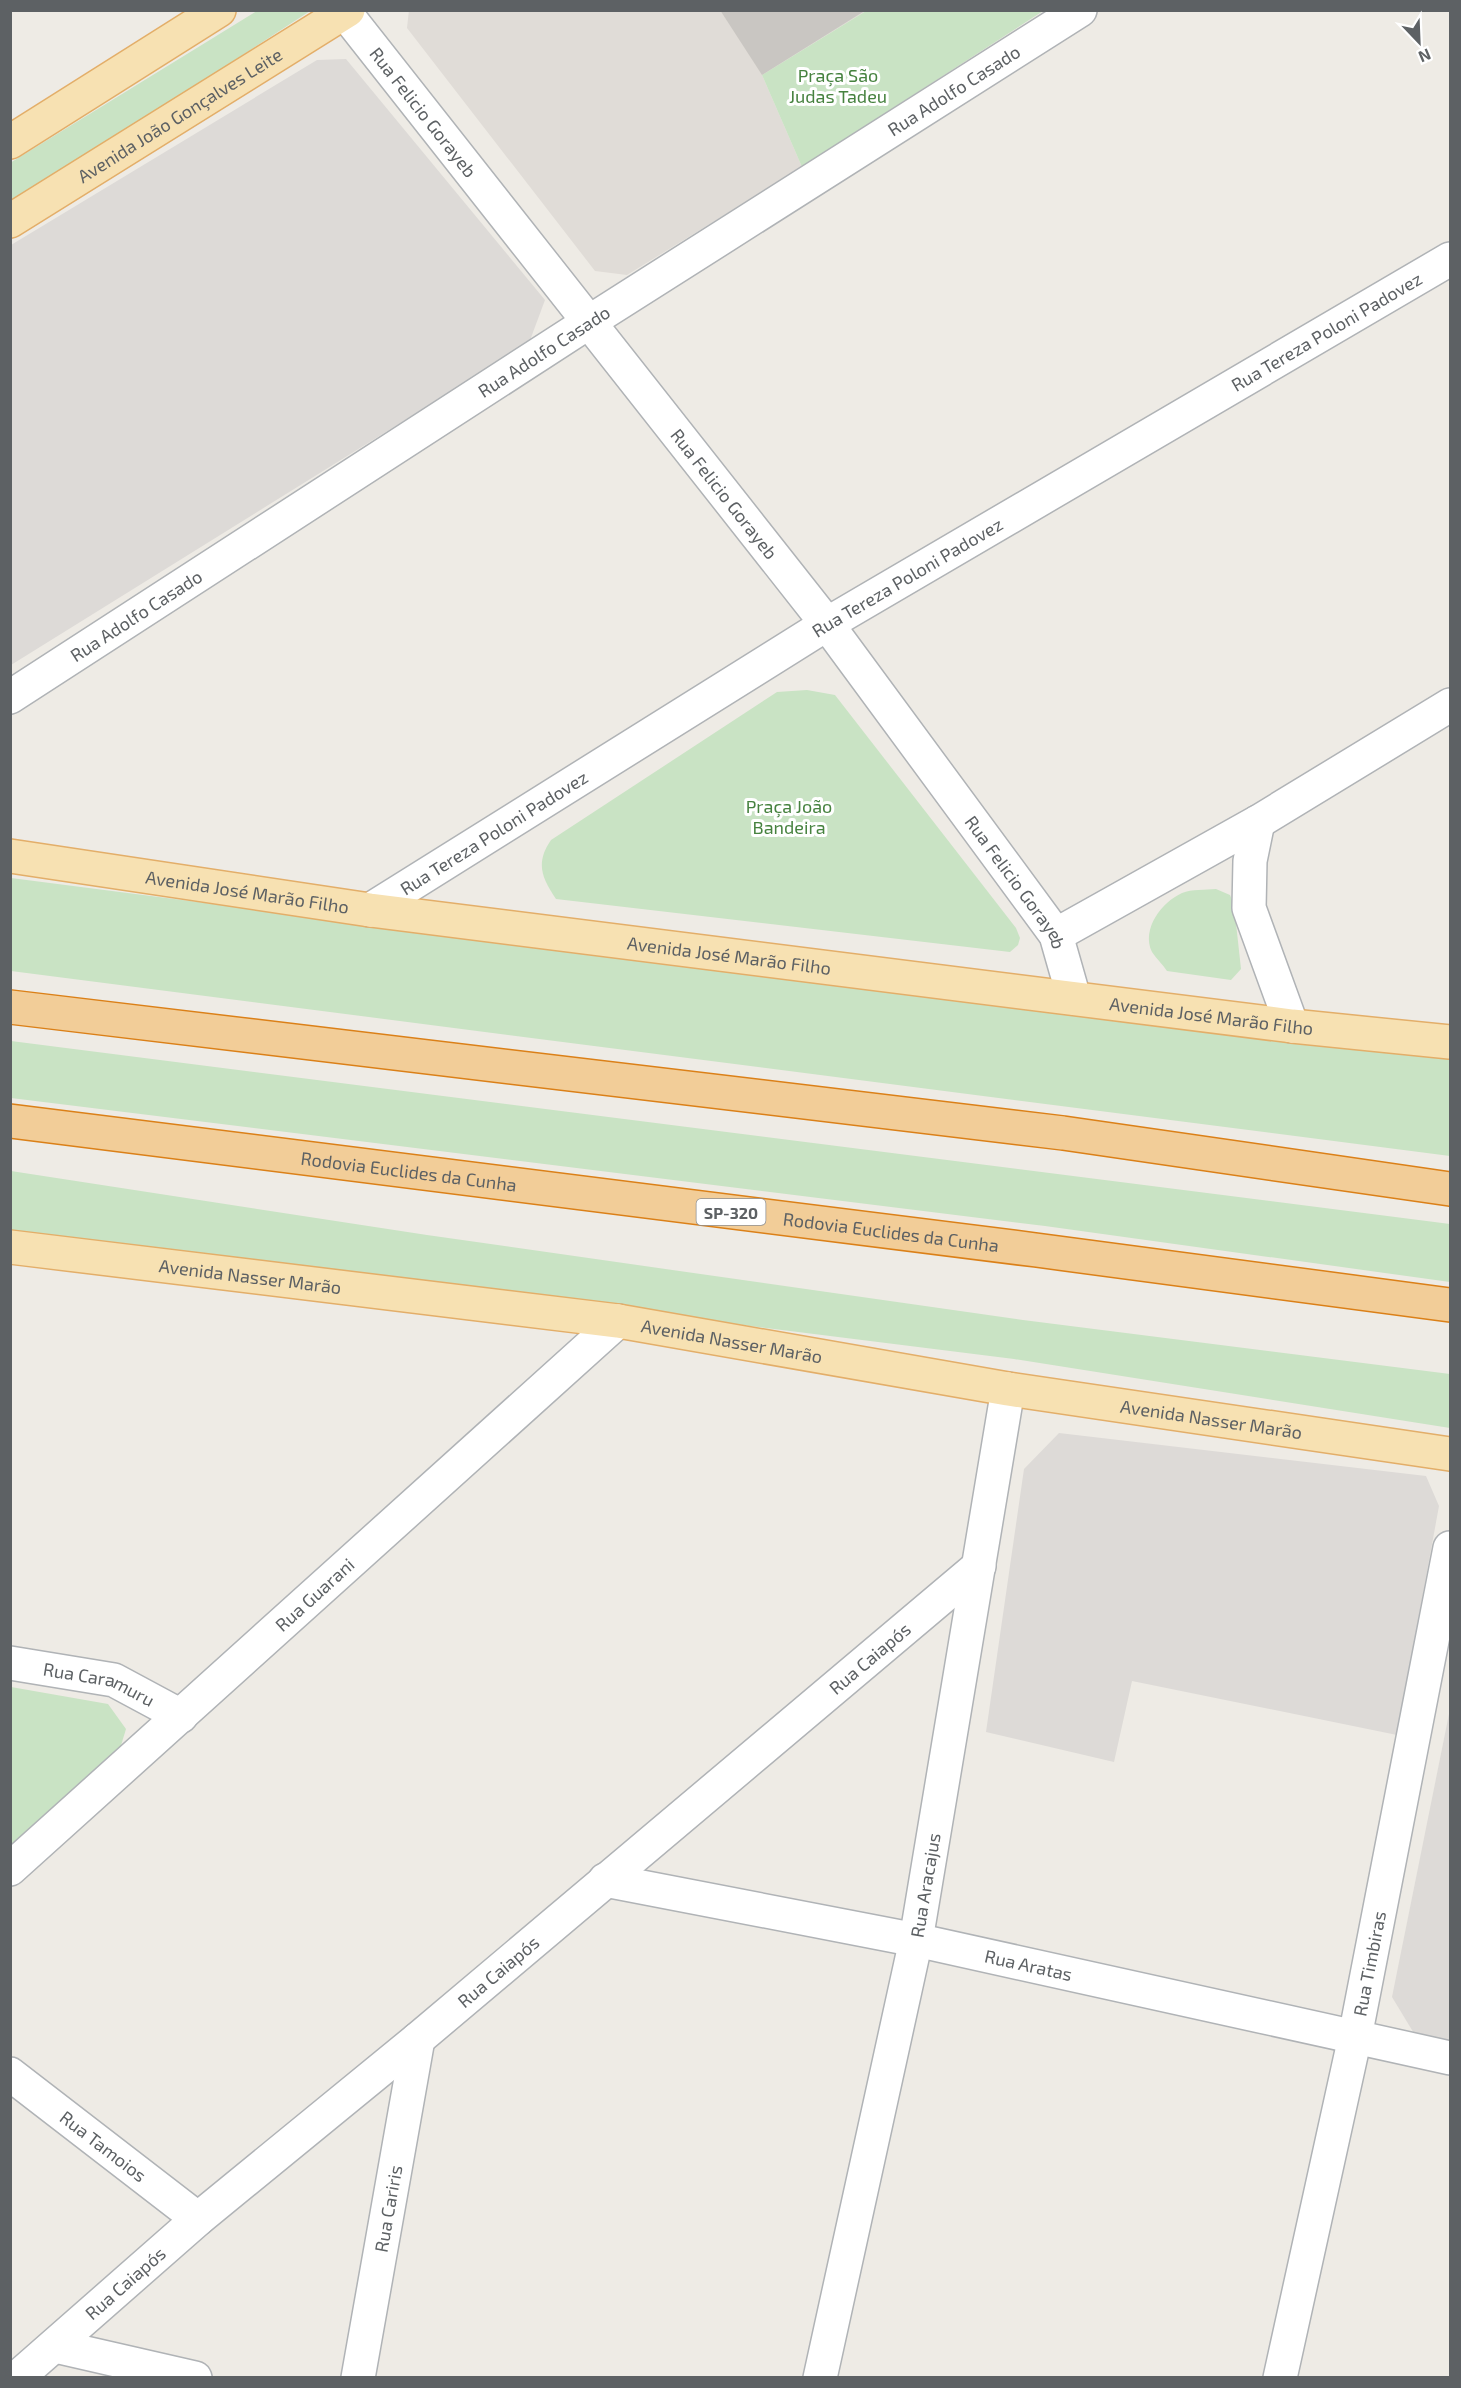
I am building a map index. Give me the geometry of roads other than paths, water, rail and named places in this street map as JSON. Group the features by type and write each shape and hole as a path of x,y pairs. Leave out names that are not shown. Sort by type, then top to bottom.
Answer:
{"highway":[{"path":"10,1006 1051,1132 1450,1189"},
{"name":"Rodovia Euclides da Cunha","path":"10,1121 1450,1305"}],"main road":[{"path":"10,142 219,10"},
{"name":"Avenida João Gonçalves Leite","path":"10,222 345,11"},
{"name":"Avenida José Marão Filho","path":"10,856 370,910 1292,1026 1450,1042"},
{"name":"Avenida Nasser Marão","path":"10,1247 618,1321 1008,1389 1450,1454"}],"street":[{"name":"Rua Adolfo Casado","path":"10,697 589,322 1080,10"},
{"name":"Rua Felicio Gorayeb","path":"345,11 827,624 1056,935 1074,998"},
{"name":"Rua Tereza Poloni Padovez","path":"370,910 827,624 1450,259"},
{"path":"1056,935 1258,822 1450,705"},
{"path":"1258,822 1250,861 1249,908 1292,1026"},
{"name":"Rua Guarani","path":"10,1869 618,1321"},
{"name":"Rua Aracajus","path":"820,2378 916,1940 1008,1389"},
{"name":"Rua Timbiras","path":"1280,2378 1355,2037 1450,1548"},
{"name":"Rua Caiapós","path":"17,2378 198,2219 418,2039 979,1566"},
{"name":"Rua Caramuru","path":"10,1663 114,1680 181,1716"},
{"name":"Rua Aratas","path":"605,1880 916,1940 1450,2058"},
{"name":"Rua Cariris","path":"358,2378 418,2039"},
{"name":"Rua Tamoios","path":"10,2074 198,2219"},
{"path":"55,2346 195,2378"}],"park label":[{"name":"Praça São Judas Tadeu","path":"838,85"},
{"name":"Praça João Bandeira","path":"789,816"}]}
